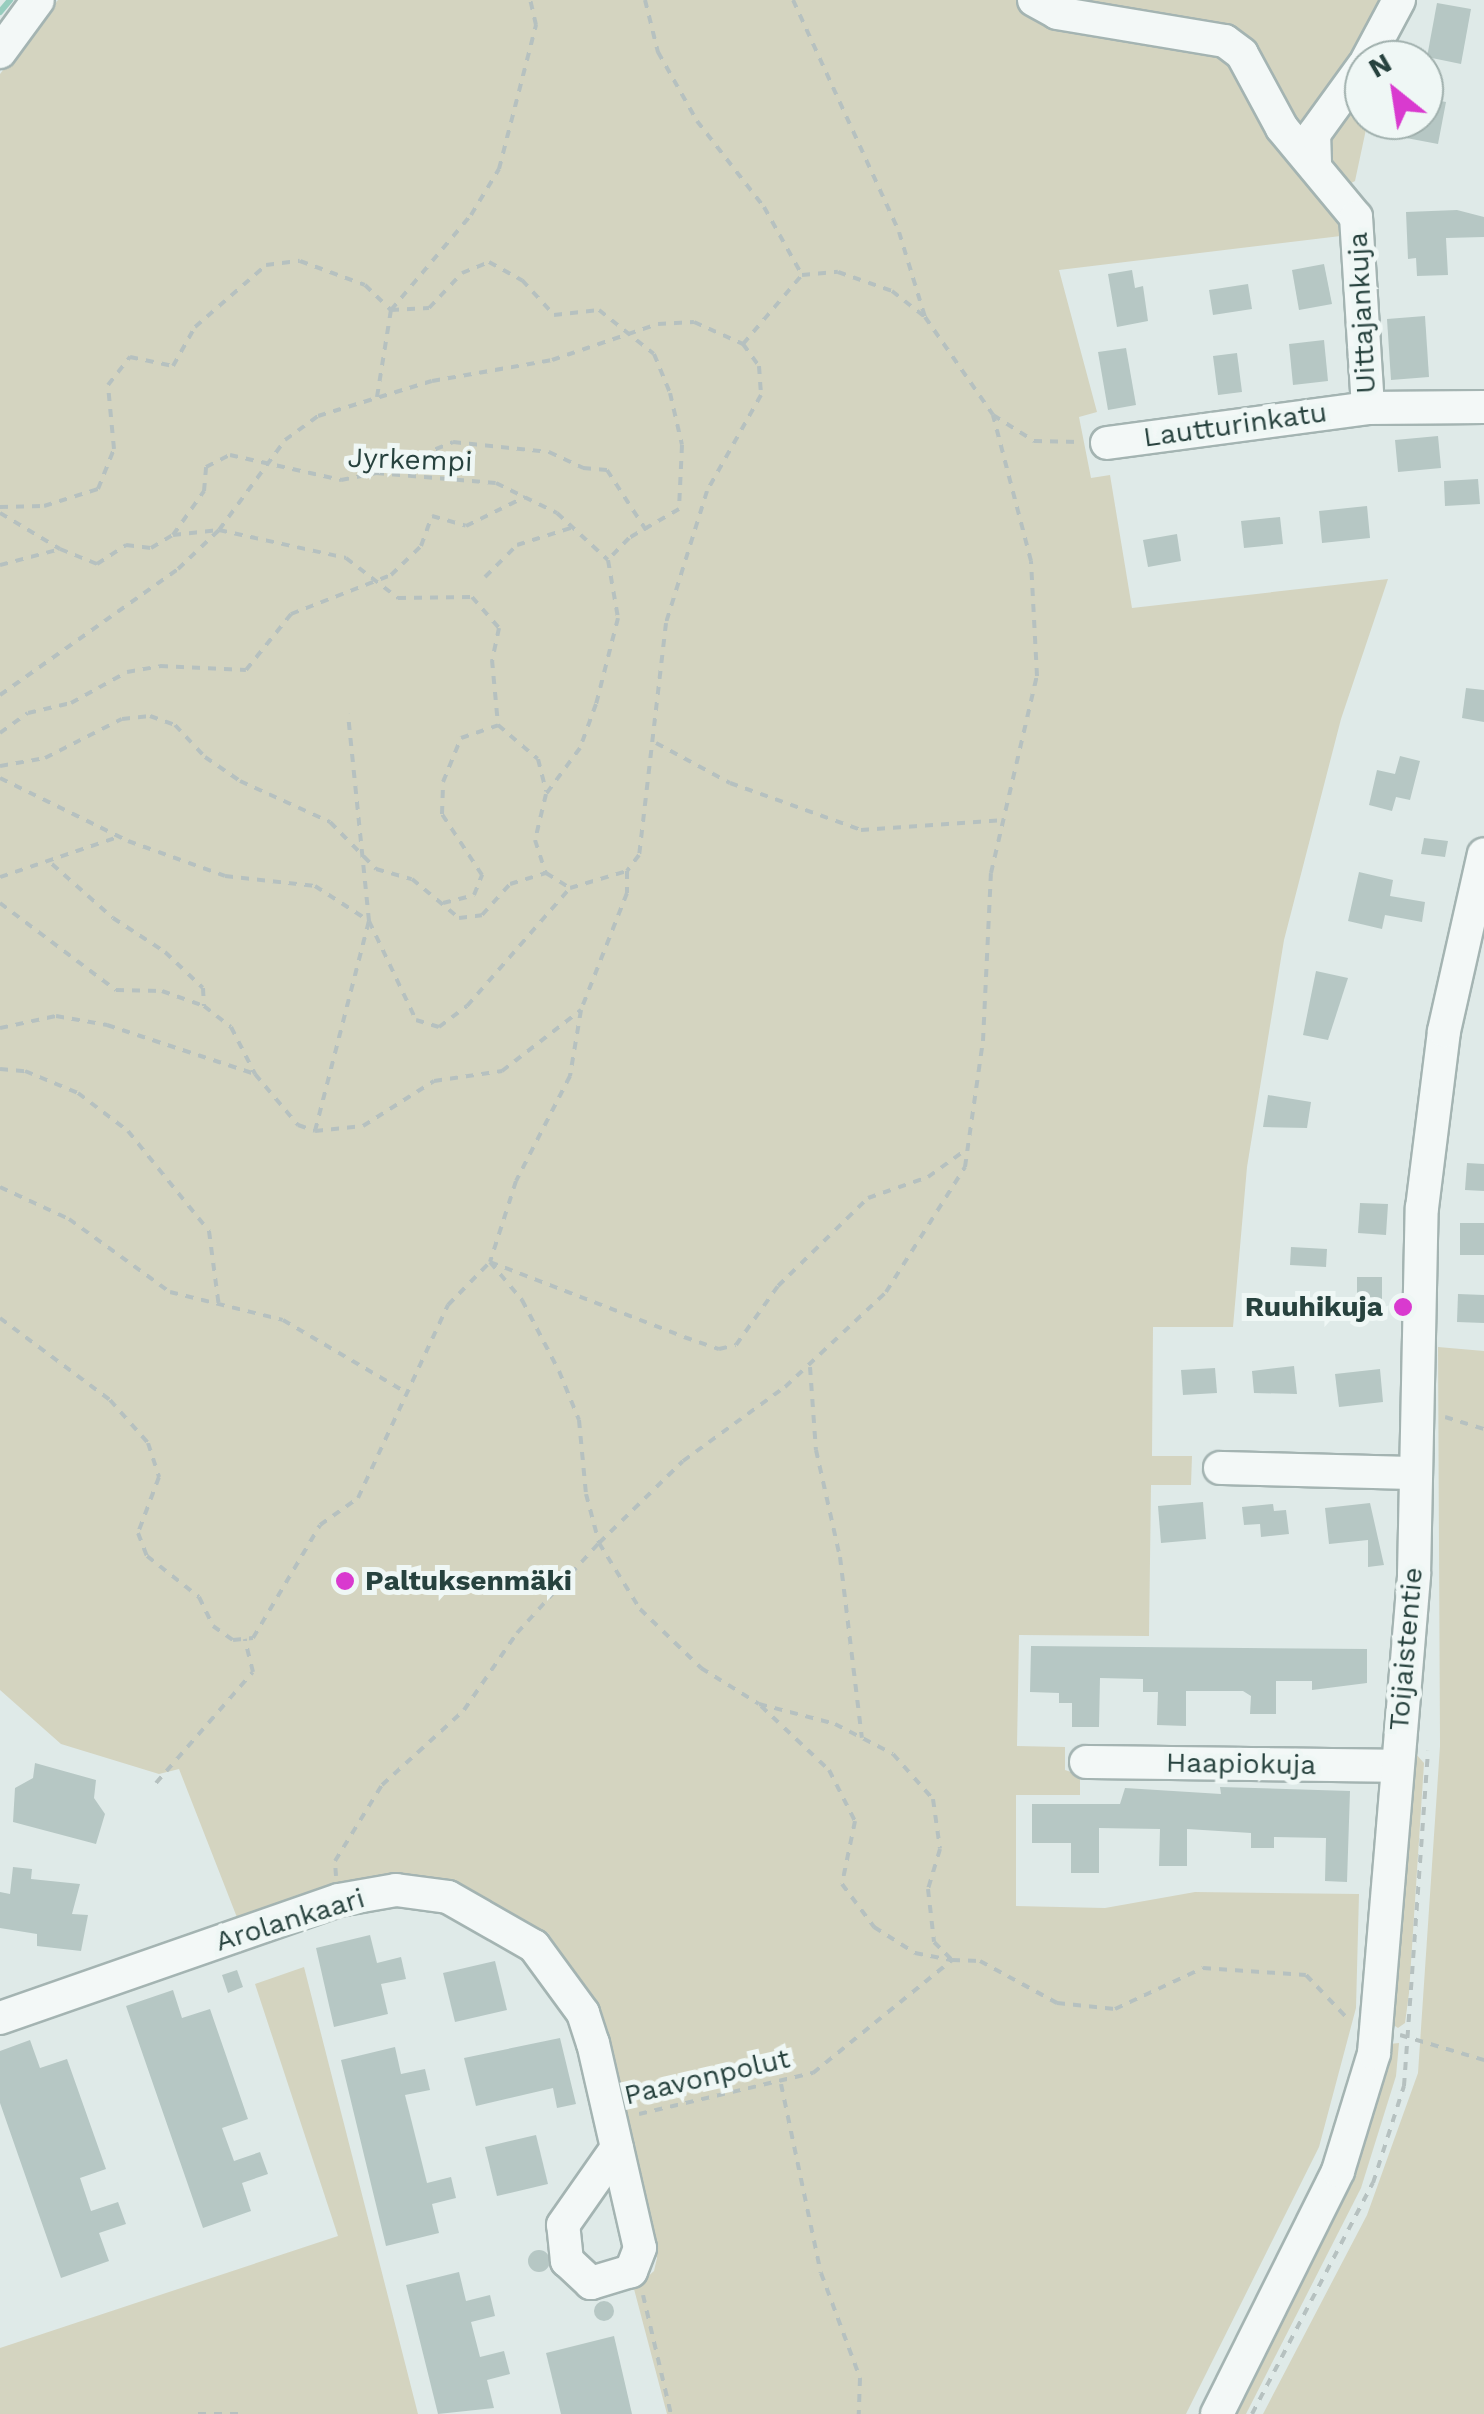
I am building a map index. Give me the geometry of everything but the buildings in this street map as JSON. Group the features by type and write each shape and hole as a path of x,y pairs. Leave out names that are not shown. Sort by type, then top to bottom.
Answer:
{"street":[{"path":"0,52 38,0"},
{"name":"Uittajankuja","path":"1034,0 1057,13 1224,40 1252,67 1282,128 1315,162 1356,217 1368,408"},
{"path":"1377,40 1399,0"},
{"path":"1315,162 1314,134 1344,92"},
{"name":"Lautturinkatu","path":"1107,443 1368,408 1484,407"},
{"name":"Toijaistentie","path":"1217,2414 1338,2171 1356,2128 1377,2033 1414,1575 1414,1473 1428,1152 1444,1031 1484,854"},
{"path":"1220,1468 1414,1473"},
{"name":"Haapiokuja","path":"1086,1762 1396,1766"},
{"name":"Arolankaari","path":"0,2018 338,1900 396,1890 448,1896 534,1946 583,2013 640,2248 630,2271"},
{"path":"614,2133 573,2206 562,2244 582,2280 606,2281 630,2271"}],"path":[{"path":"377,396 390,310 470,215 500,169 536,24 530,0"},
{"path":"645,0 658,52 697,122 764,207 802,275"},
{"path":"793,0 899,232 925,317"},
{"path":"0,510 44,506 98,489 114,450 108,384 130,357 173,366 195,327 266,265 300,261 348,279 390,310 429,308 462,273 489,262 522,280 554,316 599,310 654,354 682,445 679,509 608,560 618,618 596,704 580,748 546,794 535,840 546,873 570,888"},
{"path":"338,1900 335,1861 382,1785 464,1710 518,1633 599,1543 683,1461 810,1364 886,1292 965,1167 983,1041 991,873 1037,676 1031,561 992,415 925,317 892,290 838,272 802,275 743,344"},
{"path":"0,695 178,569 219,530 268,463 318,416 377,396 552,360 631,332 694,322 743,344 759,366 761,395 706,492 666,623 656,743 643,798 639,855 627,871 570,888 467,1006 439,1027 416,1020 368,920 315,886 224,876 118,836 0,778"},
{"path":"992,415 1034,442 1107,443"},
{"path":"376,473 452,442 549,452 582,468 606,470 646,531"},
{"name":"Jyrkempi","path":"174,535 204,491 206,467 230,455 341,480 376,473 496,483 574,527 608,560"},
{"path":"0,733 28,713 71,704 128,672 160,666 246,670 291,614 376,581 421,546 432,516 466,526 525,498"},
{"path":"0,510 60,549 98,564 126,545 152,548 174,535 219,530 346,558 398,598 472,596 498,628 492,660 498,724 538,758 546,794"},
{"path":"485,577 517,545 574,527"},
{"path":"0,565 60,549"},
{"path":"315,1131 368,920 351,791 348,714"},
{"path":"0,766 45,758 122,718 150,716 175,725 240,781 330,822 376,868 412,879 460,918 474,919 510,884 546,873"},
{"path":"444,902 474,895 482,875 442,814 444,782 461,738 498,724"},
{"path":"656,743 730,783 861,830 1005,820"},
{"path":"0,877 118,836"},
{"path":"52,864 203,988 204,1006"},
{"path":"0,1318 110,1400 148,1443 159,1477 138,1533 147,1556 199,1596 213,1626 233,1640 253,1638 320,1525 358,1498 448,1305 490,1262 516,1181 570,1076 581,1010 627,893 627,871"},
{"path":"0,904 116,990 162,991 204,1006 231,1027 255,1074 298,1125 315,1131 363,1126 434,1080 502,1071 581,1010"},
{"path":"0,1028 56,1016 107,1024 255,1074"},
{"path":"0,1069 26,1071 78,1093 128,1130 209,1231 219,1307"},
{"path":"490,1262 720,1349 736,1345 778,1286 868,1198 928,1177 968,1148"},
{"path":"0,1187 69,1219 170,1292 219,1307 252,1308 283,1320 406,1392"},
{"path":"490,1262 522,1300 580,1420 586,1494 599,1543 640,1609 701,1668 759,1704 829,1770 855,1821 842,1884 874,1927 915,1953 980,1961 1057,2003 1115,2009 1203,1968 1306,1975 1345,2017 1377,2033"},
{"path":"810,1364 816,1450 840,1557 862,1738"},
{"path":"1431,1413 1484,1429"},
{"path":"156,1783 254,1672 244,1639"},
{"path":"759,1704 835,1724 893,1754 932,1799 940,1849 928,1889 934,1942 952,1960"},
{"name":"Paavonpolut","path":"614,2133 743,2085 781,2084 814,2073 952,1960"},
{"path":"1252,2414 1374,2183 1404,2086 1411,2036 1484,2060"},
{"path":"781,2084 821,2273 860,2378 859,2414"},
{"path":"630,2271 641,2288 671,2414"},
{"path":"198,2414 244,2414"}],"green space":[{"path":"58,0 1405,0 1396,40 1344,40 1344,140 1364,140 1355,181 1329,195 1349,235 1059,270 1097,412 1079,417 1091,478 1110,475 1132,608 1388,579 1341,719 1284,940 1247,1167 1233,1327 1153,1327 1152,1456 1192,1456 1191,1485 1151,1485 1149,1636 1019,1635 1017,1746 1065,1747 1065,1770 1080,1775 1080,1795 1016,1795 1016,1906 1105,1908 1195,1892 1359,1894 1356,2008 1319,2147 1186,2414 667,2414 634,2289 654,2271 657,2258 597,2009 548,1933 445,1880 238,1920 179,1769 159,1774 61,1744 0,1690 0,74"},
{"path":"1438,1347 1484,1351 1484,2414 1263,2414 1367,2215 1418,2073 1440,1746"},
{"path":"1415,1753 1424,1763 1409,1993 1405,2023 1398,2028 1389,2022"},
{"path":"304,1967 418,2414 0,2414 0,2348 338,2236 255,1984"},
{"path":"1399,2043 1396,2076 1361,2188 1246,2414 1228,2414 1389,2044"}],"waterway":[{"path":"0,12 10,0"}],"place":[{"name":"Ruuhikuja","path":"1403,1307"},
{"name":"Paltuksenmäki","path":"345,1581"}]}
